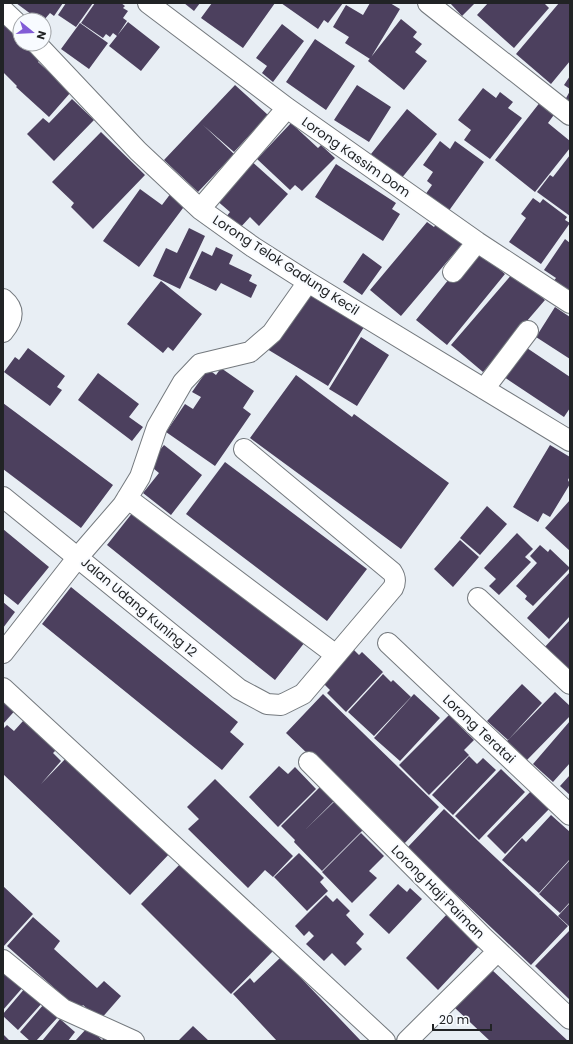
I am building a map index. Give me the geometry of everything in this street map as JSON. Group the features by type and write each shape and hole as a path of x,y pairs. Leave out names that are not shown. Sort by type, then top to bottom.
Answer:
{"street":[{"name":"Lorong Kassim Dom","path":"148,3 287,108 477,242 570,303"},
{"path":"428,3 570,115"},
{"path":"3,10 12,18"},
{"name":"Lorong Telok Gadung Kecil","path":"45,52 138,151 200,209 253,247 308,282 570,441"},
{"path":"200,209 287,108"},
{"path":"453,272 477,242"},
{"path":"3,653 78,557 127,498 140,477 157,427 183,382 200,364 250,352 272,333 308,282"},
{"path":"3,332 13,315 12,310 5,301"},
{"path":"484,389 528,330"},
{"path":"127,498 336,655 393,588 396,583 395,577 392,572 244,449"},
{"name":"Jalan Udang Kuning 12","path":"3,497 239,689 267,704 281,705 303,694 336,655"},
{"path":"478,598 570,684"},
{"name":"Lorong Teratai","path":"388,643 570,815"},
{"path":"3,688 385,1041"},
{"name":"Lorong Haji Paiman","path":"309,762 498,951 570,1019"},
{"path":"407,1041 498,951"},
{"path":"3,960 63,1009 134,1041"},
{"path":"423,1041 453,1012"}],"building":[{"path":"16,3 63,3 54,16 52,12 28,12"},
{"path":"66,3 93,3 76,27 58,15"},
{"path":"95,3 121,3 125,6 123,8 128,11 123,18 127,21 117,36 113,33 110,37 106,34 103,38 81,23"},
{"path":"184,3 200,3 194,11"},
{"path":"212,3 275,3 243,48 201,18"},
{"path":"281,3 343,3 328,23 324,20 318,29"},
{"path":"370,3 390,3 400,9 370,59 345,43 349,37 333,27 346,5 363,15"},
{"path":"450,3 475,3 462,16"},
{"path":"488,3 546,3 545,4 549,8 514,48 477,15"},
{"path":"559,3 570,3 570,61 551,84 516,54"},
{"path":"401,19 417,32 413,37 422,44 415,52 427,61 404,90 368,61"},
{"path":"128,22 160,47 141,71 109,46"},
{"path":"3,23 12,31 12,52 34,52 41,59 38,62 71,92 49,117 16,87 17,86 3,72"},
{"path":"80,23 108,43 89,69 61,49"},
{"path":"282,24 304,41 273,82 262,73 267,66 256,58"},
{"path":"315,39 355,66 326,110 286,82"},
{"path":"570,76 570,89 564,85"},
{"path":"235,85 268,115 234,152 203,125 234,154 198,192 164,160"},
{"path":"357,85 391,107 369,142 334,120"},
{"path":"483,88 496,98 500,92 513,102 508,108 522,118 490,159 464,140 471,130 458,120"},
{"path":"570,91 570,103 565,100"},
{"path":"72,99 94,120 54,161 27,134 43,118 49,123"},
{"path":"541,101 556,112 548,123 570,141 570,148 535,192 495,160"},
{"path":"407,109 437,134 401,179 371,154"},
{"path":"291,123 318,148 321,145 335,158 302,191 295,185 290,190 257,159"},
{"path":"101,132 145,175 93,229 71,207 74,203 52,182"},
{"path":"440,141 450,149 455,141 484,162 448,212 425,195 432,185 427,181 433,172 423,165"},
{"path":"570,155 570,216 537,192 550,175 553,177"},
{"path":"250,160 288,194 259,226 250,217 239,229 226,217 230,212 215,199"},
{"path":"336,164 396,203 392,209 400,214 383,241 315,197"},
{"path":"140,189 162,205 171,193 186,204 139,267 103,241"},
{"path":"533,198 540,203 543,199 567,217 565,220 570,223 541,264 509,242 526,218 521,214"},
{"path":"427,222 434,227 437,223 462,244 401,316 370,290"},
{"path":"189,228 205,236 180,289 153,276 166,248 177,253"},
{"path":"565,239 570,243 570,295 552,283 556,278 544,270"},
{"path":"216,247 233,255 229,264 252,275 249,281 257,285 251,298 221,283 216,291 189,278 202,251 212,256"},
{"path":"474,248 505,274 447,345 416,320"},
{"path":"363,253 382,267 362,295 343,282"},
{"path":"513,273 545,300 483,372 451,345"},
{"path":"161,281 202,314 173,351 168,347 163,353 127,324"},
{"path":"303,290 364,327 328,386 267,349"},
{"path":"555,307 570,317 570,359 536,337"},
{"path":"361,337 389,355 357,406 329,389"},
{"path":"524,346 570,377 570,408 564,417 504,377"},
{"path":"28,348 65,376 57,387 62,390 50,406 4,372 15,357 19,360"},
{"path":"221,368 254,391 243,408 251,414 215,466 166,432 185,404 193,409 201,397 192,392 208,369 216,375"},
{"path":"98,373 139,404 129,417 143,427 132,441 78,400"},
{"path":"296,375 352,417 354,414 449,483 401,549 250,438"},
{"path":"3,403 113,485 81,528 3,469"},
{"path":"164,445 202,475 171,515 143,493 159,473 148,464"},
{"path":"550,445 570,457 570,476 568,480 570,484 550,517 543,513 538,522 513,507"},
{"path":"225,462 367,569 327,621 186,514"},
{"path":"570,500 570,551 545,528"},
{"path":"487,506 507,524 480,555 460,538"},
{"path":"137,507 305,642 275,680 107,545"},
{"path":"3,529 49,567 18,605 3,593"},
{"path":"517,533 533,549 525,557 531,562 499,595 489,586 496,579 484,568"},
{"path":"460,540 479,557 453,587 434,569"},
{"path":"540,545 548,552 550,549 570,568 533,606 525,599 527,596 516,586 537,563 530,556"},
{"path":"570,572 570,616 549,639 527,618"},
{"path":"71,587 238,722 230,732 244,744 222,770 42,624"},
{"path":"3,602 15,612 3,628"},
{"path":"570,620 570,677 542,650"},
{"path":"354,650 359,655 362,652 383,672 346,712 327,693 330,690 323,683"},
{"path":"383,674 391,682 393,680 411,697 374,736 348,712"},
{"path":"522,684 542,703 508,740 487,721"},
{"path":"3,692 19,706 3,724"},
{"path":"555,692 570,706 570,716 527,760 507,741"},
{"path":"323,694 439,807 403,845 286,733"},
{"path":"414,694 440,718 400,761 374,738"},
{"path":"32,711 62,744 53,753 61,761 41,784 71,753 173,850 130,895 3,774 3,729 7,725 14,731"},
{"path":"449,715 474,740 464,750 469,755 429,795 399,765"},
{"path":"570,721 570,763 553,782 533,764"},
{"path":"469,756 477,764 483,758 496,770 453,815 432,795"},
{"path":"279,766 288,774 295,767 316,789 278,827 249,797"},
{"path":"501,769 525,792 479,840 455,816"},
{"path":"570,775 570,795 560,786"},
{"path":"215,779 293,856 273,877 265,870 248,888 188,829 199,819 187,807"},
{"path":"320,787 334,801 306,829 335,801 363,830 322,871 281,826"},
{"path":"533,789 551,807 505,854 487,836"},
{"path":"444,809 568,926 531,965 407,848"},
{"path":"551,815 570,832 570,859 539,893 502,860 522,838 526,842"},
{"path":"361,833 384,856 369,871 377,878 352,903 322,872"},
{"path":"299,853 324,878 320,882 328,891 307,911 274,877"},
{"path":"570,860 570,902 560,913 539,894"},
{"path":"183,861 273,951 231,994 141,904"},
{"path":"398,884 407,892 410,888 422,899 389,934 369,915"},
{"path":"3,886 33,914 3,947"},
{"path":"326,895 333,902 337,898 350,911 346,915 364,934 356,943 362,949 345,966 332,953 324,961 306,944 314,936 309,931 304,936 295,926"},
{"path":"570,903 570,927 558,916"},
{"path":"448,913 481,944 438,990 406,958"},
{"path":"33,917 60,941 54,949 97,988 104,981 121,996 100,1020 83,1005 79,1010 7,946"},
{"path":"570,930 570,1000 535,966"},
{"path":"281,957 361,1041 277,1041 233,994 250,978 254,983"},
{"path":"3,967 24,986 3,1010"},
{"path":"491,969 568,1041 490,1041 455,1008"},
{"path":"26,987 43,1002 18,1030 3,1016 3,1014"},
{"path":"44,1004 58,1017 36,1041 30,1041 20,1032"},
{"path":"60,1019 75,1032 68,1041 42,1041"},
{"path":"193,1026 209,1041 178,1041"},
{"path":"88,1027 102,1040 107,1035 113,1041 75,1041"},
{"path":"3,1034 10,1041 3,1041"}]}
